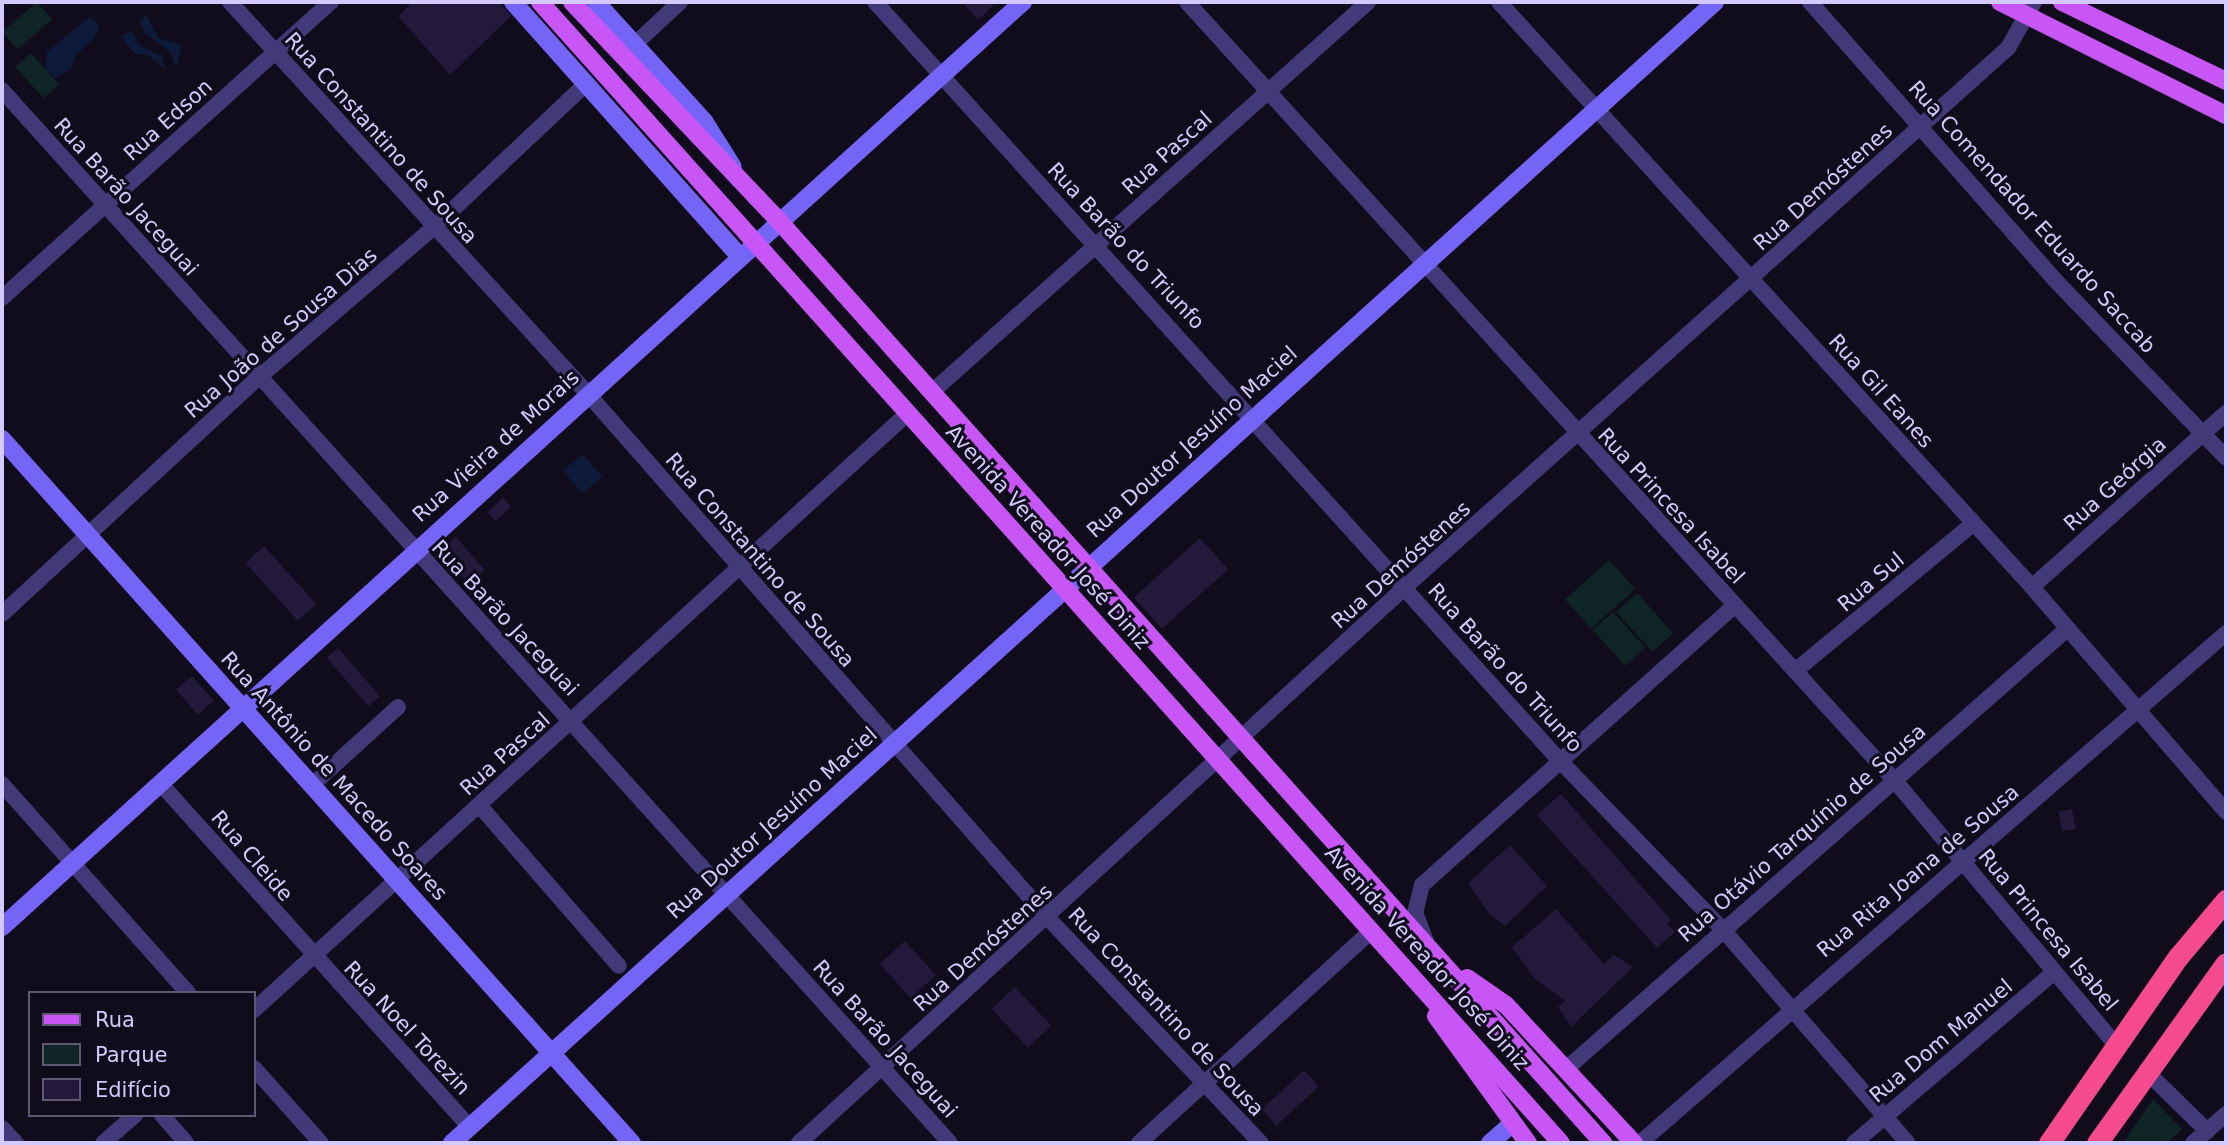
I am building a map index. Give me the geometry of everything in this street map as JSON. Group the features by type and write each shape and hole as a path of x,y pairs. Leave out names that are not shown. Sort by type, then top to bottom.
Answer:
{"highway":[{"path":"2049,1143 2178,957 2226,900"},
{"path":"2097,1143 2146,1071 2226,963"}],"main road":[{"name":"Avenida Vereador José Diniz","path":"540,2 757,240 1063,589 1562,1143"},
{"name":"Avenida Vereador José Diniz","path":"572,2 779,220 1244,736 1603,1143"},
{"path":"2000,2 2031,9 2226,115"},
{"path":"2062,2 2226,81"},
{"path":"1441,959 1506,1005 1634,1143"},
{"path":"1429,996 1441,1026 1511,1125 1528,1143"}],"street":[{"name":"Rua Constantino de Sousa","path":"230,2 432,229 588,394 892,745 1048,918 1261,1143"},
{"name":"Rua Edson","path":"2,298 331,2"},
{"path":"513,2 739,256"},
{"name":"Avenida Vereador José Diniz","path":"596,2 704,121 737,176"},
{"path":"635,44 680,2"},
{"name":"Rua Barão do Triunfo","path":"875,2 1253,417 1560,762 1725,932 1883,1118 1908,1143"},
{"name":"Rua Vieira de Morais","path":"2,927 739,256 1023,2"},
{"name":"Rua Princesa Isabel","path":"1186,2 1578,436 1896,782 2116,1045"},
{"name":"Rua Pascal","path":"932,392 1368,2"},
{"name":"Rua Gil Eanes","path":"1499,2 2032,587 2226,812"},
{"name":"Rua Doutor Jesuíno Maciel","path":"452,1143 1715,2"},
{"name":"Rua Comendador Eduardo Saccab","path":"1811,2 2054,279 2226,458"},
{"name":"Rua Demóstenes","path":"799,1143 1048,918 1404,588 1578,436 2015,41 2031,9"},
{"name":"Rua João de Sousa Dias","path":"2,614 258,378 432,229 587,83"},
{"name":"Rua Barão Jaceguai","path":"2,90 258,378 572,721 727,896 883,1065 950,1143"},
{"name":"Rua Geórgia","path":"2032,587 2226,413"},
{"name":"Rua Pascal","path":"256,1008 741,569 907,414"},
{"name":"Rua Antônio de Macedo Soares","path":"2,439 632,1143"},
{"name":"Rua Sul","path":"1795,671 1973,524"},
{"path":"1427,943 1415,913 1422,885 1734,606"},
{"name":"Rua Otávio Tarquínio de Sousa","path":"1566,1069 1896,782 2067,629"},
{"name":"Rua Rita Joana de Sousa","path":"1640,1143 1790,1008 2138,712 2226,633"},
{"path":"312,785 398,707"},
{"name":"Rua Cleide","path":"160,783 313,957"},
{"path":"2,784 186,991"},
{"path":"479,805 619,966"},
{"path":"1139,1143 1371,931"},
{"name":"Rua Noel Torezin","path":"313,957 470,1127"},
{"name":"Rua Dom Manuel","path":"1854,1143 2054,972"},
{"path":"256,1070 321,1143"},
{"path":"2146,1071 2207,1131"},
{"path":"2193,1143 2226,1114"},
{"path":"103,1143 133,1117"},
{"path":"164,1117 186,1143"},
{"path":"1490,1143 1511,1125"},
{"path":"2,1128 16,1143"}],"green space":[{"path":"37,2 52,19 17,50 2,32"},
{"path":"31,53 59,84 43,98 15,67"},
{"path":"1609,560 1635,589 1591,628 1565,599"},
{"path":"1637,593 1673,633 1652,652 1616,612"},
{"path":"1613,612 1645,648 1625,666 1593,630"},
{"path":"2153,1099 2182,1129 2167,1143 2123,1143"}],"water":[{"path":"146,14 158,38 182,45 176,67 170,52 146,34 139,21"},
{"path":"90,16 99,26 94,39 77,54 71,69 55,78 46,68 47,52"},
{"path":"131,30 140,46 162,56 166,70 148,55 135,54 122,37"},
{"path":"583,454 602,477 582,494 563,471"}],"building":[{"path":"413,2 499,2 511,16 450,75 398,16"},
{"path":"962,2 997,2 978,20"},
{"path":"503,498 511,507 495,521 487,512"},
{"path":"456,537 485,570 469,584 440,551"},
{"path":"1200,538 1228,569 1162,629 1134,598"},
{"path":"264,546 316,604 298,621 245,563"},
{"path":"338,648 380,696 369,706 327,658"},
{"path":"192,676 214,701 198,715 176,690"},
{"path":"1561,794 1671,920 1667,923 1675,932 1657,948 1537,815"},
{"path":"2072,809 2076,829 2062,831 2058,812"},
{"path":"1510,845 1547,886 1505,926 1490,915 1468,883"},
{"path":"1556,909 1604,964 1614,955 1633,967 1571,1027 1558,1007 1565,1001 1535,979 1512,947"},
{"path":"905,941 936,975 911,998 880,964"},
{"path":"1015,987 1051,1026 1028,1048 992,1009"},
{"path":"1304,1070 1319,1086 1277,1126 1262,1110"}]}
